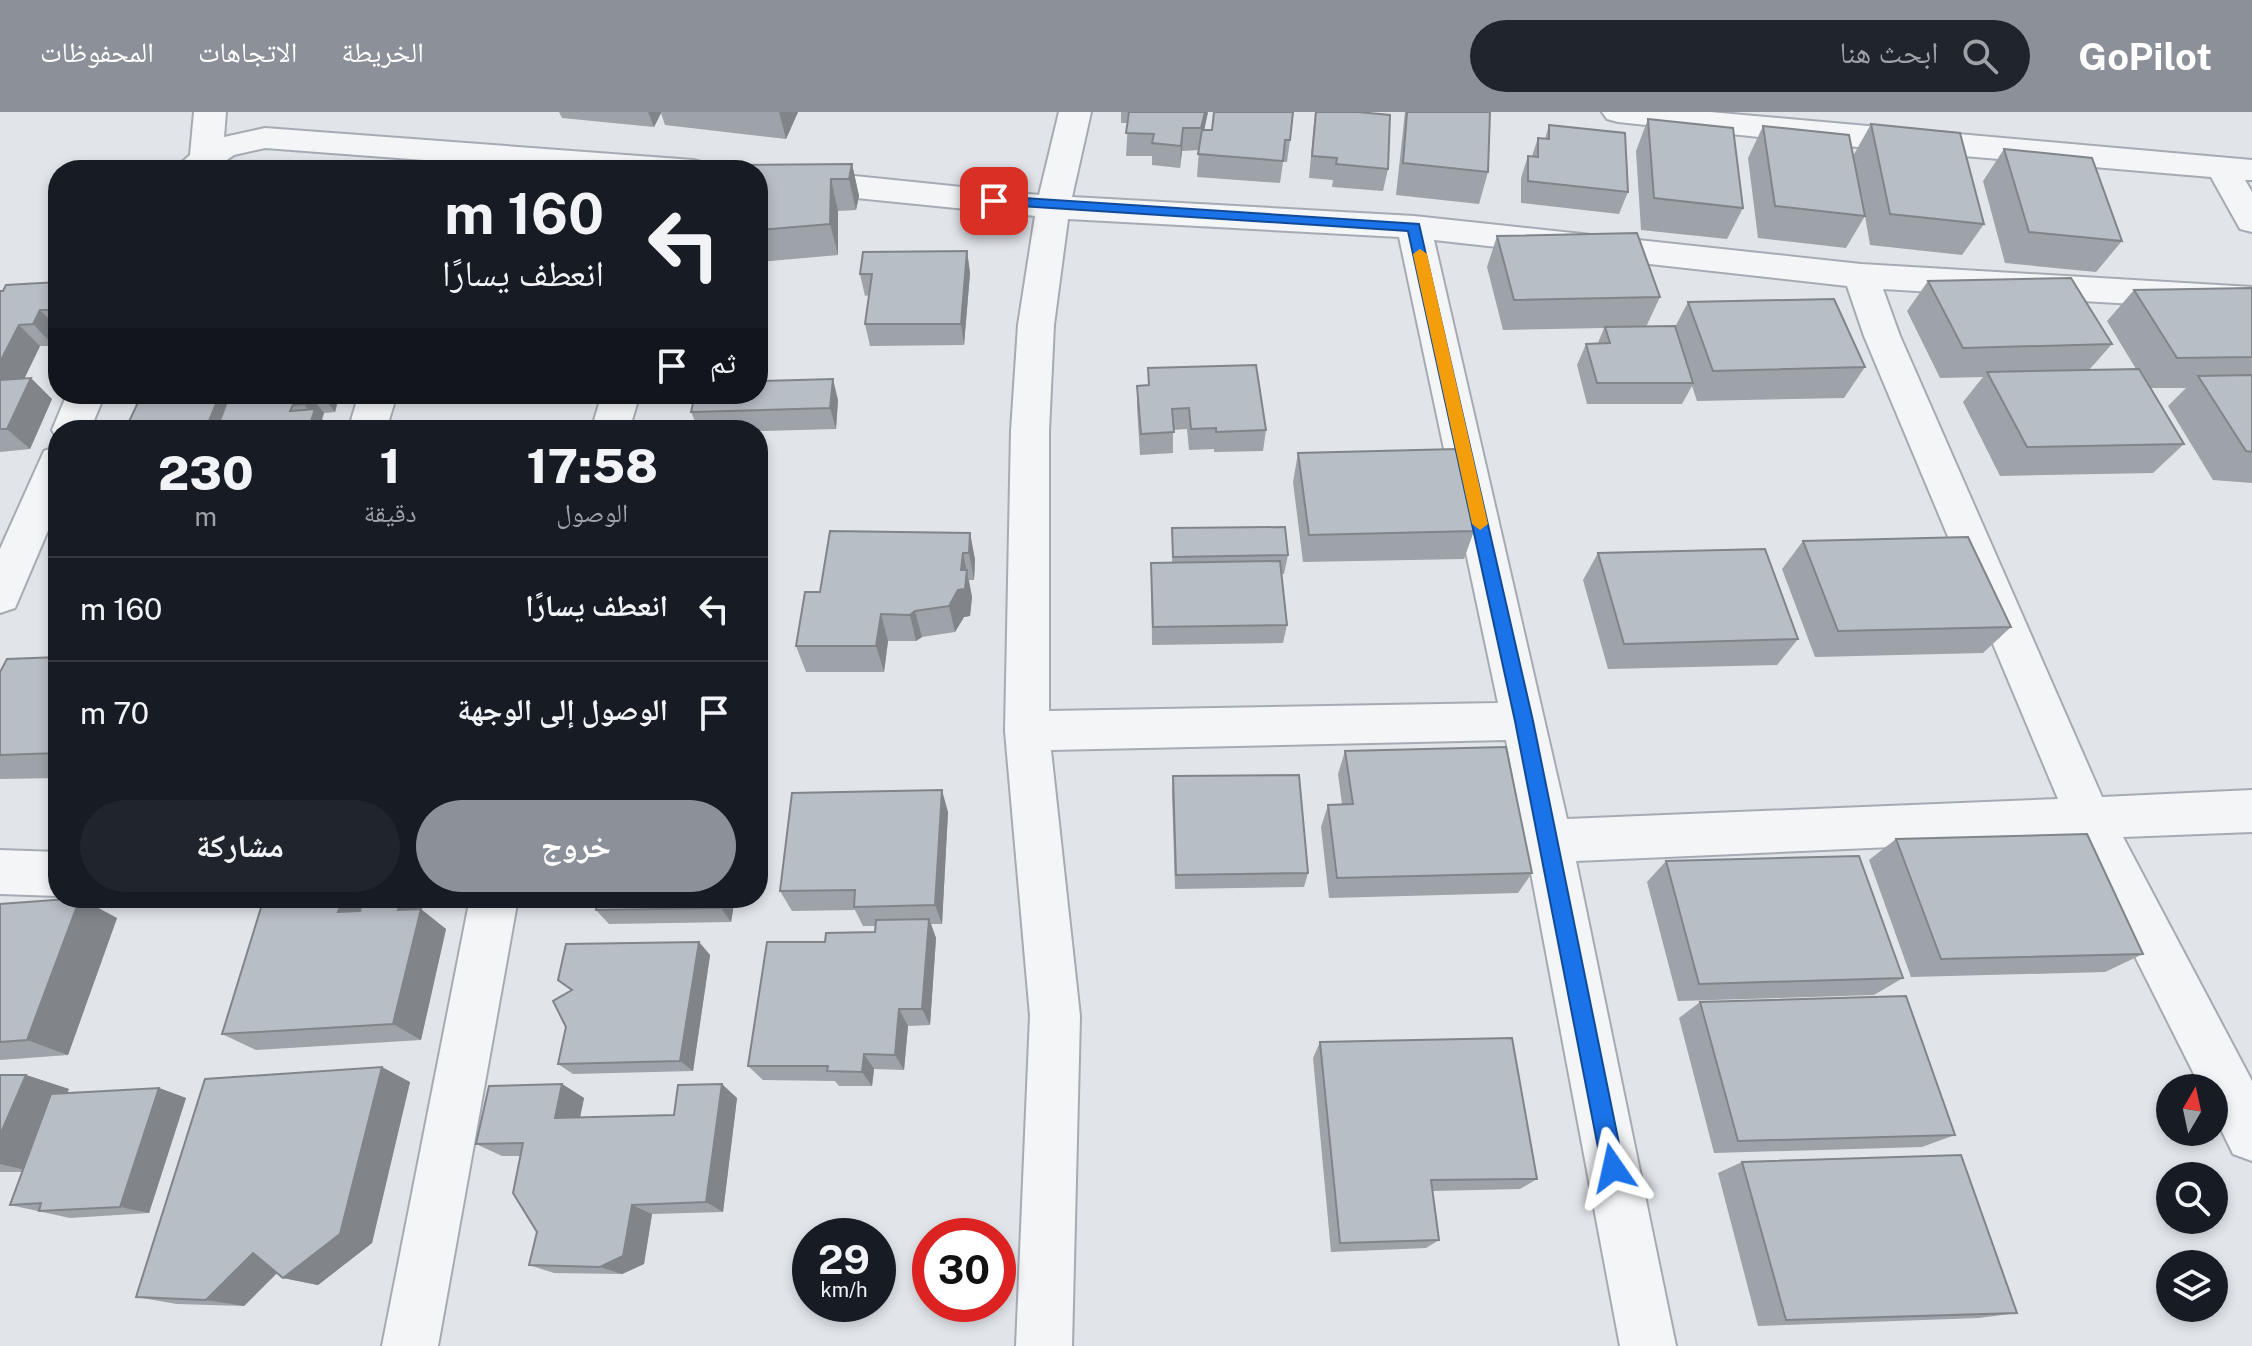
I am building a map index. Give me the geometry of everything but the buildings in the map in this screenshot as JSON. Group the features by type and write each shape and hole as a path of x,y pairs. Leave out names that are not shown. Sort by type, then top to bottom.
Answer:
{"street":[{"path":"198,160 210,112"},
{"path":"1044,1346 1055,1016 1027,731 1030,431 1036,325 1053,207 1075,112"},
{"path":"1618,112 1768,119 1834,135 2237,169 2252,221"},
{"path":"203,160 234,144 265,138 451,160"},
{"path":"768,178 1053,207 1414,227 1861,276 2252,299"},
{"path":"1414,227 1524,721 1648,1346"},
{"path":"1861,276 1882,336 2088,816 2252,1135"},
{"path":"0,596 41,539 48,507"},
{"path":"1027,731 1524,721"},
{"path":"1549,841 2252,811"},
{"path":"0,872 48,874"},
{"path":"410,1346 492,908"}],"slow traffic":[{"path":"1420,254 1480,524"}],"route":[{"path":"994,201 1414,227 1524,721 1613,1168"}]}
